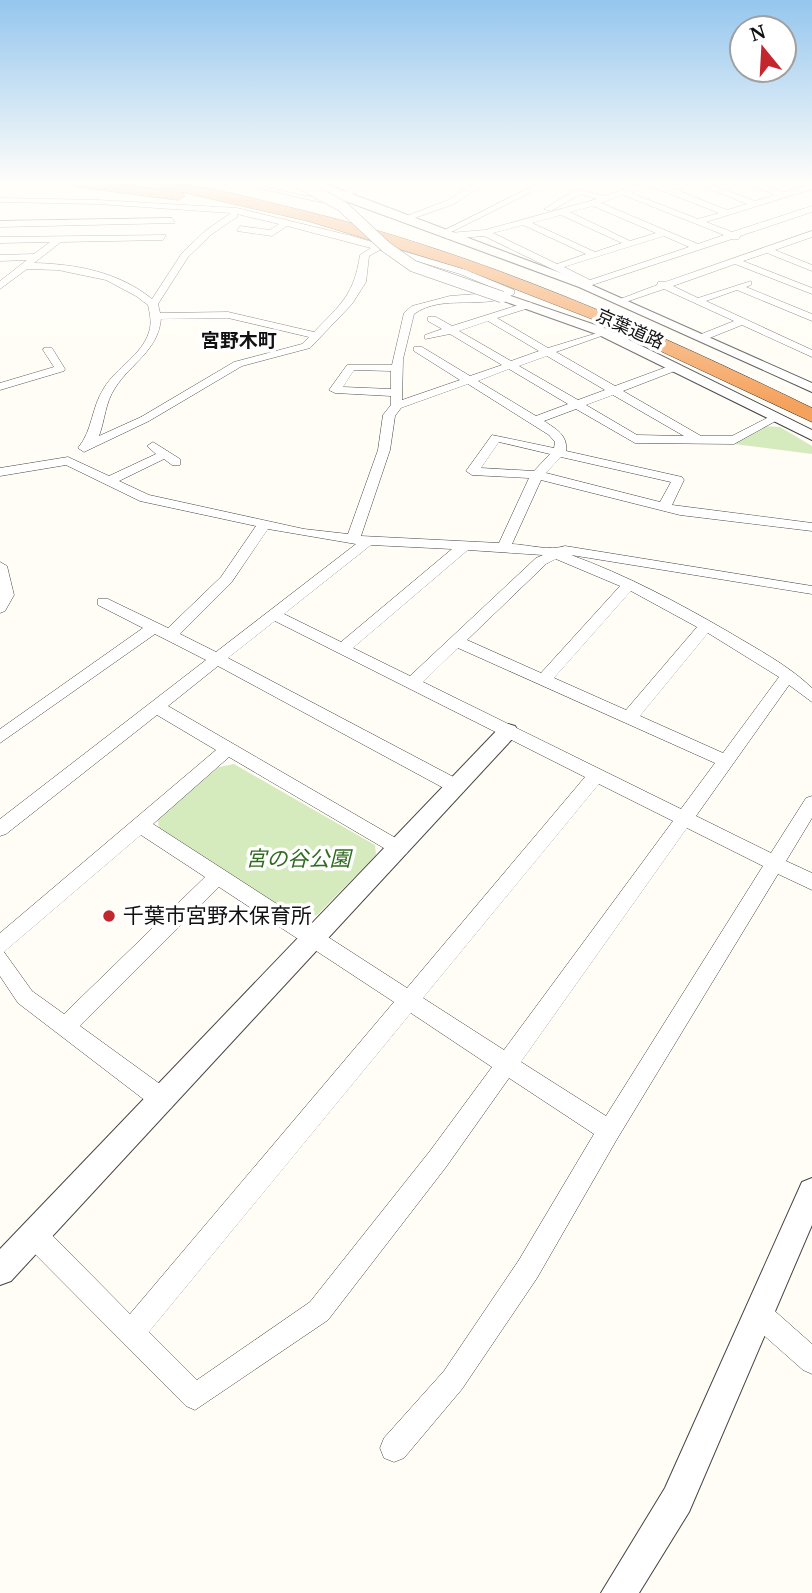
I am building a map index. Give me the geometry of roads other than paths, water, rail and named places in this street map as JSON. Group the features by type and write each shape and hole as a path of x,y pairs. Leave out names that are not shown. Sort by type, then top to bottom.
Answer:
{"highway":[{"name":"京葉道路","path":"444,257 530,287 619,324 812,416"},
{"name":"京葉道路","path":"473,257 631,317 812,402"}],"street":[{"path":"0,258 24,257"},
{"path":"0,286 37,257"},
{"path":"90,444 105,393 116,377 146,350 154,335 155,310 182,257"},
{"path":"0,472 68,461 90,444 145,419 238,364 306,346 347,304 361,282 365,257"},
{"path":"401,257 414,266 603,332 812,436"},
{"path":"397,406 395,368 409,313 416,307 450,299 502,297 511,292 463,272 410,257"},
{"path":"509,257 586,284 667,257"},
{"path":"536,257 620,301 812,388"},
{"path":"556,267 587,257"},
{"path":"620,301 746,257"},
{"path":"786,257 812,268"},
{"path":"735,261 812,291"},
{"path":"25,266 87,272 123,286 155,310 229,315 317,336"},
{"path":"630,270 641,275"},
{"path":"0,276 13,276"},
{"path":"698,300 768,276"},
{"path":"653,280 812,351"},
{"path":"737,287 812,318"},
{"path":"429,337 528,305"},
{"path":"489,318 696,438"},
{"path":"432,319 635,439 643,456 678,480 664,507"},
{"path":"703,337 744,321"},
{"path":"0,829 219,660 360,540 384,450 389,415 397,406 603,332"},
{"path":"418,349 553,432 561,442 560,450 537,475 504,547"},
{"path":"0,387 60,369 48,350"},
{"path":"395,368 351,367 335,390 396,393"},
{"path":"534,421 676,367"},
{"path":"775,418 734,440 696,438 643,456 560,450 496,438 472,471 537,475 664,507 812,527"},
{"path":"108,481 170,458 153,446"},
{"path":"68,461 145,498 264,525 360,540 504,547 555,554 629,585 706,626 789,674 812,697"},
{"path":"170,635 226,580 264,525"},
{"path":"342,649 464,546"},
{"path":"412,683 541,561 565,550 812,590"},
{"path":"0,566 7,595 0,608"},
{"path":"543,680 629,585"},
{"path":"103,602 219,660 457,787"},
{"path":"275,615 812,882"},
{"path":"629,718 706,626"},
{"path":"0,737 154,627"},
{"path":"458,642 726,761"},
{"path":"34,1235 195,1397 319,1311 438,1159 789,674"},
{"path":"158,708 400,849"},
{"path":"0,1270 400,849 508,731"},
{"path":"0,945 228,749"},
{"path":"131,1333 411,1001 597,775"},
{"path":"394,1448 453,1381 528,1269 609,1131 812,803"},
{"path":"140,825 609,1131"},
{"path":"65,1027 218,876"},
{"path":"0,959 25,997 163,1100"},
{"path":"620,1593 677,1500 812,1192"},
{"path":"759,1314 812,1361"}],"place":[{"name":"千葉市宮野木保育所","path":"109,916"}],"district":[{"name":"宮野木町","path":"239,340"}],"park label":[{"name":"宮の谷公園","path":"298,859"}]}
